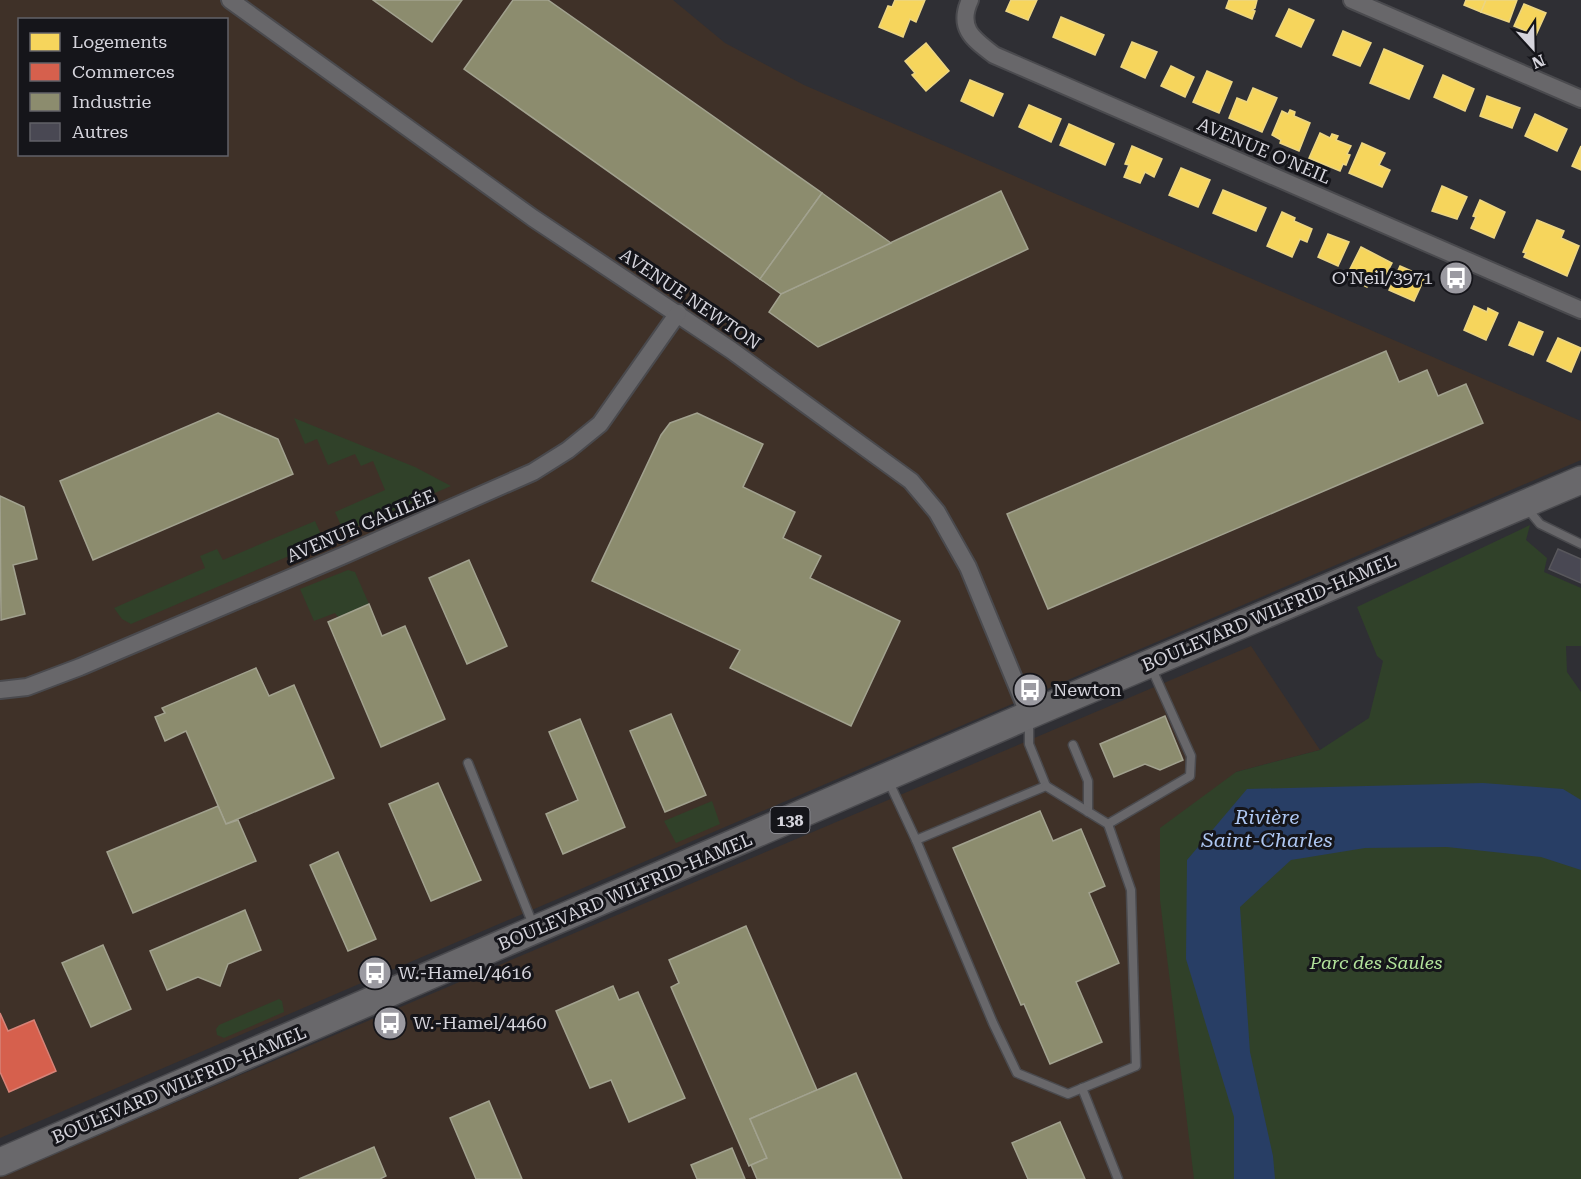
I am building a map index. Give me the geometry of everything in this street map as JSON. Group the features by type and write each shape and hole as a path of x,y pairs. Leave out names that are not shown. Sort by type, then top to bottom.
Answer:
{"main road":[{"name":"BOULEVARD WILFRID-HAMEL","path":"0,1162 1149,663 1581,480"}],"street":[{"name":"AVENUE NEWTON","path":"230,0 533,218 678,313 911,481 938,512 968,567 1029,716"},
{"name":"AVENUE O'NEIL","path":"970,0 964,13 968,31 978,43 994,55 1581,310"},
{"path":"1352,0 1581,99"},
{"name":"AVENUE GALILÉE","path":"0,690 27,687 80,667 534,472 568,450 600,424 678,313"}],"lane":[{"path":"1524,504 1540,524 1581,543"},
{"path":"1108,824 1190,776 1191,756 1149,663"},
{"path":"887,778 1017,1073 1068,1094 1136,1066 1131,890 1108,824 1046,786 1029,744 1029,716"},
{"path":"1073,745 1088,781 1088,812"},
{"path":"468,763 536,930"},
{"path":"916,840 1046,786"},
{"path":"1082,1088 1118,1179"}],"shaded area":[{"path":"0,0 673,0 725,43 804,85 1581,421 1581,460 0,1138"},
{"path":"1251,646 1320,750 1236,772 1196,1179 0,1179 0,1177"}],"green space":[{"path":"294,418 415,467 451,486 344,532 335,512 385,490 373,461 361,466 355,454 328,465 317,439 305,444"},
{"path":"315,521 324,541 131,624 122,619 114,608 205,568 200,556 217,549 223,560"},
{"name":"Parc des Saules","path":"1530,525 1526,540 1547,558 1544,572 1581,588 1581,646 1566,646 1567,672 1581,692 1581,1179 1194,1179 1160,900 1160,828 1236,772 1320,750 1369,718 1383,661 1377,656 1357,607"},
{"path":"348,570 355,572 369,604 338,617 335,613 314,621 300,589"},
{"path":"712,801 720,824 676,843 664,821"},
{"path":"279,999 282,1001 284,1012 224,1038 217,1035 216,1029 219,1025"}],"water":[{"name":"Rivière Saint-Charles","path":"1483,783 1563,789 1581,800 1581,870 1541,857 1447,847 1365,848 1291,860 1240,907 1250,1052 1273,1156 1275,1179 1234,1179 1234,1117 1186,959 1187,860 1247,789"}],"building: Logements":[{"path":"895,0 925,0 916,22 910,19 903,37 879,27 888,6 892,7"},
{"path":"1011,0 1037,0 1028,20 1006,11"},
{"path":"1229,0 1257,0 1252,10 1255,11 1252,19 1226,8"},
{"path":"1466,0 1486,0 1481,12 1464,5"},
{"path":"1486,0 1517,0 1509,22 1481,12"},
{"path":"1524,4 1546,13 1536,35 1514,26"},
{"path":"1289,9 1314,20 1301,47 1276,36"},
{"path":"1061,17 1104,35 1095,55 1053,37"},
{"path":"1343,31 1371,43 1360,66 1333,55"},
{"path":"1132,42 1157,52 1145,78 1121,67"},
{"path":"926,43 949,71 926,91 912,75 915,73 905,61"},
{"path":"1384,49 1423,66 1409,99 1370,83"},
{"path":"1171,66 1194,77 1185,97 1161,86"},
{"path":"1207,71 1232,82 1219,113 1193,102"},
{"path":"1443,75 1474,89 1465,111 1434,97"},
{"path":"970,80 1003,94 993,116 961,101"},
{"path":"1253,88 1277,98 1262,132 1229,118 1237,98 1247,102"},
{"path":"1487,96 1520,108 1512,128 1480,116"},
{"path":"1029,105 1061,119 1051,142 1019,127"},
{"path":"1290,110 1295,112 1294,116 1310,123 1299,151 1280,143 1281,140 1272,135 1282,111 1288,114"},
{"path":"1535,114 1567,129 1557,151 1525,136"},
{"path":"1069,124 1114,144 1105,165 1060,145"},
{"path":"1320,133 1330,138 1332,134 1338,136 1336,140 1351,146 1347,154 1350,155 1346,165 1343,164 1340,171 1309,158"},
{"path":"1362,143 1385,153 1379,165 1390,170 1382,187 1349,173"},
{"path":"1132,146 1162,159 1154,177 1145,172 1140,183 1124,177 1129,165 1125,164"},
{"path":"1581,146 1581,170 1572,166"},
{"path":"1181,168 1210,180 1198,207 1169,195"},
{"path":"1442,186 1467,197 1457,219 1432,211"},
{"path":"1223,190 1266,208 1256,231 1213,213"},
{"path":"1480,200 1505,212 1494,238 1471,228"},
{"path":"1282,212 1295,218 1294,221 1312,229 1307,242 1300,239 1292,257 1267,246"},
{"path":"1537,220 1564,231 1561,238 1579,246 1567,276 1524,257 1526,253 1523,252"},
{"path":"1328,234 1349,242 1338,266 1318,257"},
{"path":"1361,247 1392,263 1380,286 1371,281 1367,287 1346,277"},
{"path":"1400,266 1425,277 1414,301 1389,290"},
{"path":"1474,306 1487,312 1488,308 1498,313 1486,340 1464,330"},
{"path":"1519,322 1543,332 1533,355 1509,345"},
{"path":"1558,338 1581,348 1571,372 1547,361"}],"building: Commerces":[{"path":"0,1013 8,1031 34,1020 56,1071 9,1092 0,1072"}],"building: Industrie":[{"path":"373,0 462,0 432,42"},
{"path":"513,0 548,0 822,193 760,279 464,69"},
{"path":"1001,191 1028,249 818,347 769,312 781,294"},
{"path":"822,193 891,243 781,294 760,279"},
{"path":"1386,351 1399,382 1427,370 1438,396 1466,384 1483,423 1048,609 1007,514"},
{"path":"218,413 278,439 293,474 93,560 60,481"},
{"path":"697,413 763,444 743,487 795,512 783,538 821,556 810,578 900,621 851,726 730,668 740,650 592,581 661,435 670,423"},
{"path":"0,496 24,507 37,559 13,565 25,614 1,620"},
{"path":"469,560 507,646 467,664 429,578"},
{"path":"369,604 382,636 405,626 445,719 381,747 328,622"},
{"path":"256,668 269,696 294,685 334,778 226,824 186,731 165,741 155,717 165,713 162,708"},
{"path":"671,714 706,795 665,812 630,731"},
{"path":"1165,716 1183,760 1160,770 1145,764 1114,777 1100,744"},
{"path":"580,719 625,827 563,854 546,814 578,800 549,732"},
{"path":"438,783 481,880 431,901 389,804"},
{"path":"218,806 226,824 238,820 256,861 133,913 107,852"},
{"path":"1040,811 1053,841 1081,829 1105,886 1089,893 1119,963 1076,982 1102,1042 1050,1064 1024,1004 1021,1005 953,848"},
{"path":"338,852 376,939 348,951 310,865"},
{"path":"245,910 261,950 228,964 220,986 198,977 167,990 150,951"},
{"path":"746,926 817,1090 750,1119 767,1158 749,1166 671,987 679,983 669,960"},
{"path":"103,945 131,1009 91,1027 62,963"},
{"path":"613,986 619,1000 638,992 685,1098 629,1122 611,1080 590,1088 556,1011"},
{"path":"856,1073 902,1179 757,1179 751,1165 767,1158 750,1119"},
{"path":"489,1101 522,1179 476,1179 450,1118"},
{"path":"1060,1122 1085,1179 1028,1179 1012,1143"},
{"path":"374,1147 386,1176 380,1179 299,1179"},
{"path":"732,1148 745,1179 697,1179 691,1165"}],"building: Autres":[{"path":"1558,549 1581,559 1581,583 1549,569"}],"place":[{"name":"O'Neil/3971","path":"1456,278"},
{"name":"Newton","path":"1030,690"},
{"name":"W.-Hamel/4616","path":"375,973"},
{"name":"W.-Hamel/4460","path":"390,1023"}]}
